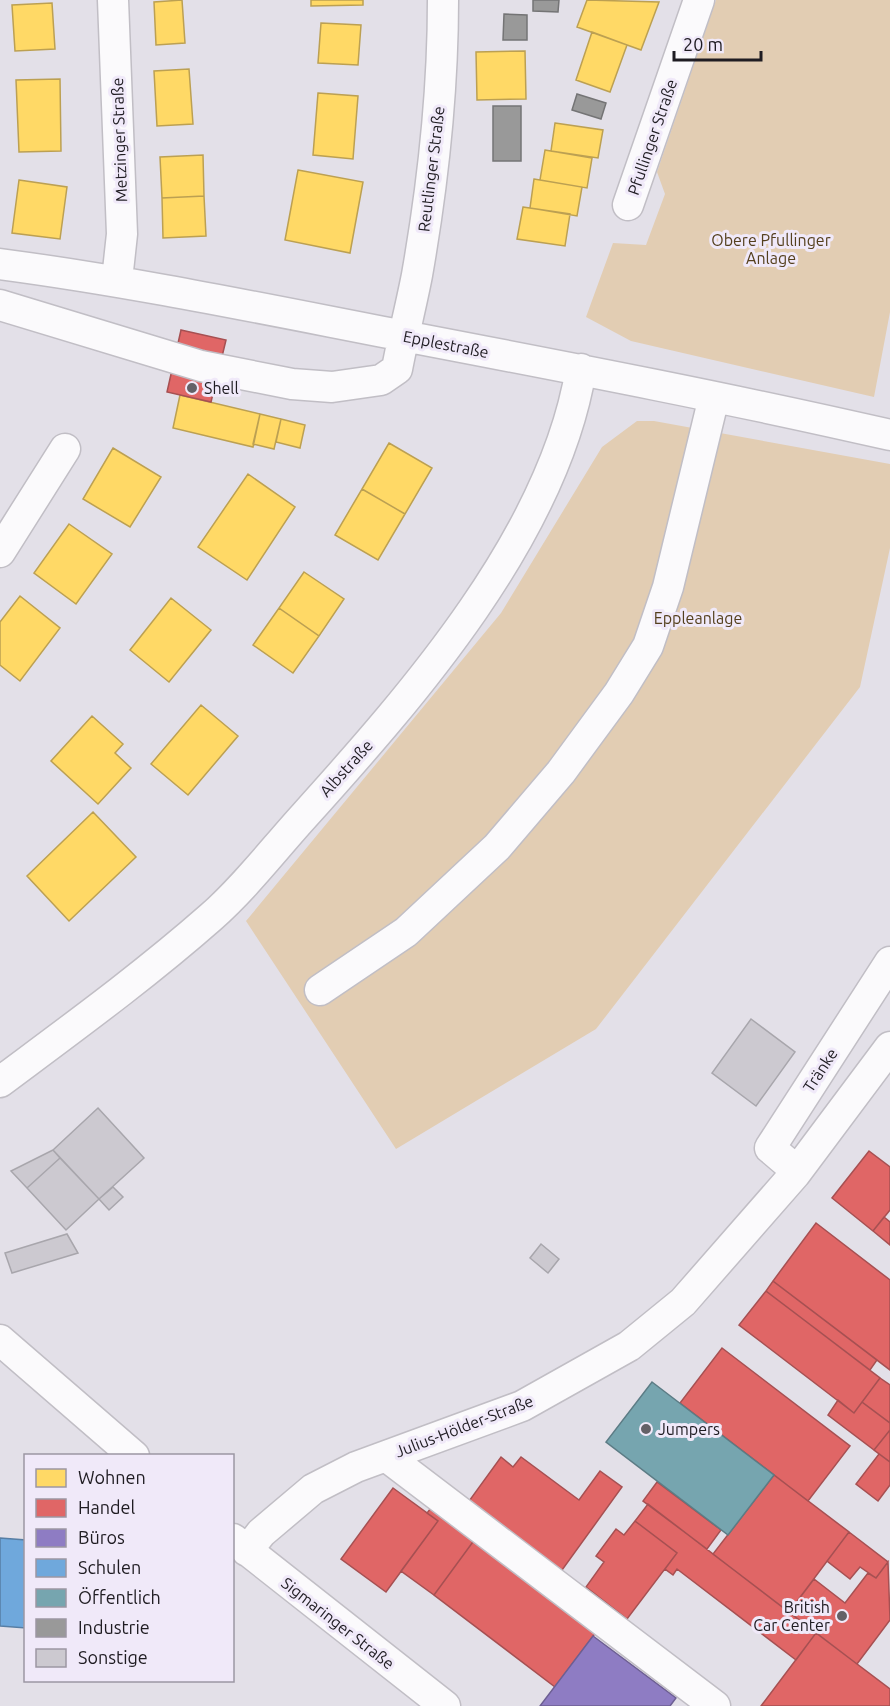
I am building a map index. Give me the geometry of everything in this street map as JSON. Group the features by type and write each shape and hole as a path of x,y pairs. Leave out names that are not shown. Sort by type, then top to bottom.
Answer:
{"street":[{"name":"Metzinger Straße","path":"113,0 122,234 117,280"},
{"name":"Reutlinger Straße","path":"0,305 201,366 292,384 332,387 381,380 389,375 397,369 417,274 432,177 443,65 443,0"},
{"name":"Pfullinger Straße","path":"628,205 699,0"},
{"name":"Epplestraße","path":"0,264 117,280 581,369 890,435"},
{"name":"Albstraße","path":"0,1082 213,915 364,749 423,679 494,579 545,485 576,404 581,369"},
{"path":"320,990 406,932 497,847 561,772 619,693 648,646 668,587 714,397"},
{"path":"0,552 65,449"},
{"name":"Tränke","path":"797,1171 770,1148 890,962"},
{"name":"Julius-Hölder-Straße","path":"240,1545 261,1533 313,1489 356,1467 522,1406 628,1346 683,1302 797,1171 889,1050"},
{"path":"0,1340 133,1454"},
{"path":"386,1456 715,1706"},
{"name":"Sigmaringer Straße","path":"240,1545 445,1706"}],"green space":[{"name":"Obere Pfullinger Anlage","path":"716,0 890,0 890,312 874,397 631,341 586,317 613,243 646,245 665,194 657,172"},
{"name":"Eppleanlage","path":"637,421 654,421 890,464 890,548 860,687 596,1029 396,1149 246,921 501,613 602,447"}],"building: Wohnen":[{"path":"182,0 185,43 156,45 154,2"},
{"path":"311,0 363,0 363,5 311,6"},
{"path":"587,0 659,2 641,50 577,27"},
{"path":"52,3 55,49 15,51 12,5"},
{"path":"321,23 361,25 358,65 318,63"},
{"path":"592,32 627,45 610,92 576,80"},
{"path":"525,51 526,99 477,100 476,52"},
{"path":"189,69 193,124 157,126 154,71"},
{"path":"60,79 61,151 19,152 16,80"},
{"path":"318,93 358,96 353,159 313,155"},
{"path":"555,123 603,130 598,158 551,151"},
{"path":"545,150 592,158 587,188 540,180"},
{"path":"203,155 204,196 162,198 160,157"},
{"path":"298,170 363,182 350,253 285,240"},
{"path":"534,179 582,187 577,216 530,208"},
{"path":"19,180 67,187 60,239 12,233"},
{"path":"204,196 206,236 163,238 162,198"},
{"path":"523,207 570,214 565,246 517,239"},
{"path":"180,395 260,414 253,447 173,428"},
{"path":"260,414 281,419 274,449 253,444"},
{"path":"281,419 305,425 300,448 276,442"},
{"path":"389,443 432,468 405,514 362,489"},
{"path":"113,448 161,477 130,527 83,499"},
{"path":"248,474 295,507 247,580 198,547"},
{"path":"362,489 405,514 378,560 335,535"},
{"path":"69,524 112,554 76,604 34,573"},
{"path":"304,572 344,599 319,636 279,608"},
{"path":"20,596 60,628 20,681 0,665 0,622"},
{"path":"171,598 211,630 169,682 130,650"},
{"path":"279,608 319,636 293,673 253,645"},
{"path":"201,705 238,736 188,795 151,764"},
{"path":"92,716 123,744 115,753 131,768 98,804 51,761"},
{"path":"93,812 136,857 69,921 27,876"}],"building: Handel":[{"path":"181,330 226,340 211,402 167,392"},
{"path":"869,1151 890,1167 890,1210 873,1231 832,1198"},
{"path":"884,1217 890,1222 890,1245 873,1231"},
{"path":"816,1223 890,1280 890,1370 773,1281"},
{"path":"773,1281 877,1360 870,1370 766,1291"},
{"path":"766,1291 880,1378 854,1413 739,1325"},
{"path":"722,1348 850,1446 808,1501 680,1403"},
{"path":"880,1378 890,1385 890,1423 862,1402"},
{"path":"838,1400 854,1413 862,1402 890,1423 890,1430 874,1450 828,1415"},
{"path":"890,1430 890,1462 874,1450"},
{"path":"879,1454 890,1462 890,1485 878,1501 856,1484"},
{"path":"501,1457 513,1467 521,1457 579,1500 600,1471 622,1487 557,1577 464,1508"},
{"path":"774,1475 849,1532 789,1612 713,1554"},
{"path":"657,1482 721,1530 707,1549 643,1501"},
{"path":"393,1488 438,1521 386,1592 341,1559"},
{"path":"435,1503 478,1535 434,1595 401,1571 438,1521 427,1513"},
{"path":"648,1504 816,1633 796,1660 677,1569 673,1575 665,1569 677,1553 635,1521"},
{"path":"635,1521 677,1553 627,1619 586,1587 604,1562 596,1556 616,1529 624,1535"},
{"path":"849,1532 888,1562 876,1578 860,1567 850,1579 827,1561"},
{"path":"478,1535 600,1627 555,1687 434,1595"},
{"name":"British Car Center","path":"888,1562 890,1620 857,1664 789,1612 814,1579 845,1603 868,1573 876,1578"},
{"path":"816,1633 890,1689 890,1706 761,1706"}],"building: Büros":[{"path":"593,1636 676,1698 670,1706 540,1706"}],"building: Schulen":[{"path":"0,1538 24,1540 24,1628 0,1626"}],"building: Öffentlich":[{"path":"652,1382 774,1475 728,1535 606,1442"}],"building: Industrie":[{"path":"533,0 559,0 558,12 533,11"},
{"path":"504,14 527,15 527,40 503,40"},
{"path":"577,94 606,103 601,119 572,110"},
{"path":"493,106 521,106 521,161 493,161"}],"building: Sonstige":[{"path":"751,1019 795,1052 756,1106 712,1073"},
{"path":"98,1108 144,1158 99,1199 53,1150"},
{"path":"53,1150 60,1158 27,1188 11,1171"},
{"path":"60,1158 99,1199 66,1230 27,1188"},
{"path":"113,1187 123,1197 109,1210 99,1199"},
{"path":"67,1234 78,1253 12,1273 5,1253"},
{"path":"541,1244 559,1259 548,1273 530,1258"}],"place":[{"name":"Shell","path":"192,388"},
{"name":"Jumpers","path":"646,1429"},
{"name":"British Car Center","path":"842,1616"}]}
